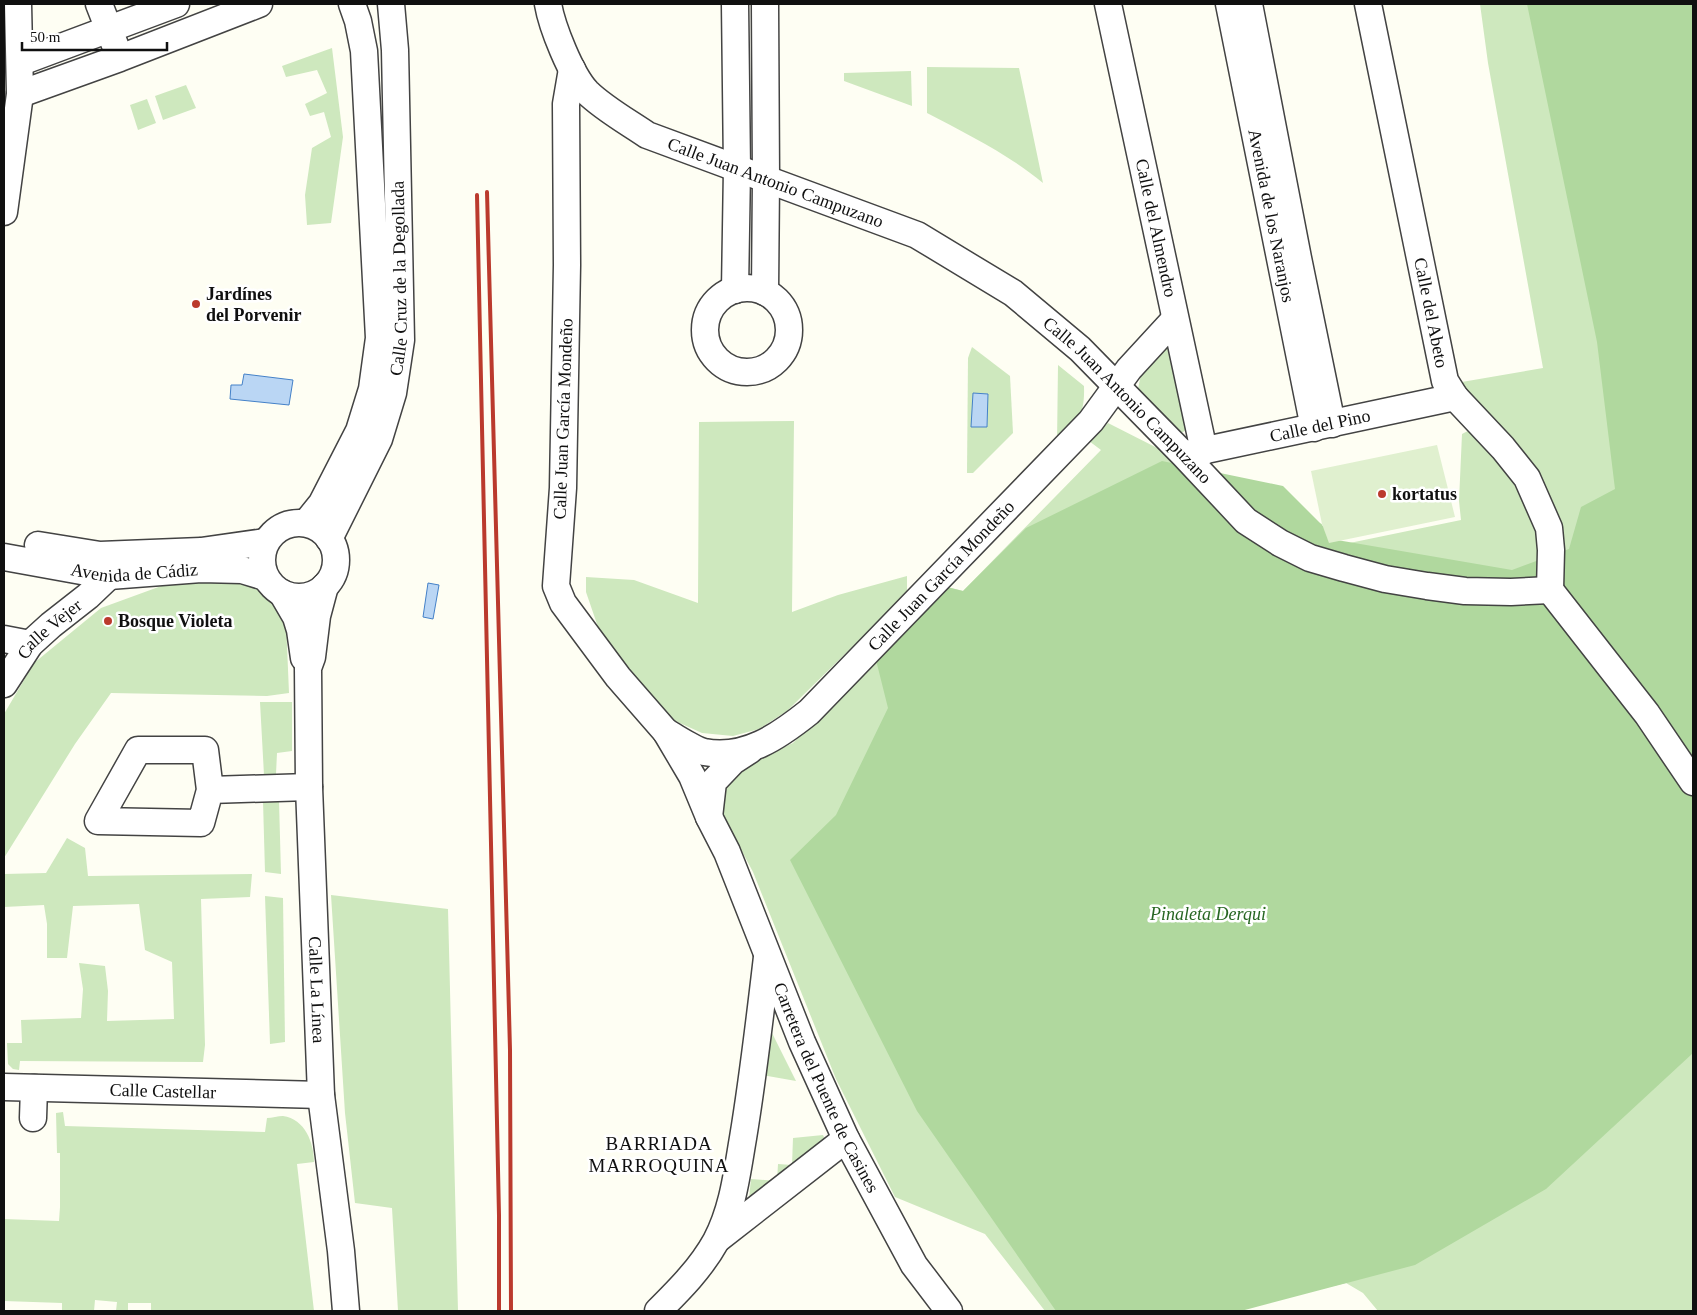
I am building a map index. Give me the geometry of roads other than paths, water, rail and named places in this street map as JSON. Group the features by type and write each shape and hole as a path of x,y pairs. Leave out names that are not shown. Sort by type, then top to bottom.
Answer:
{"street":[{"path":"4,212 20,94 21,62 18,4"},
{"path":"99,4 120,58"},
{"path":"21,62 176,4"},
{"path":"20,94 120,58 259,4"},
{"name":"Calle Cruz de la Degollada","path":"306,523 322,503 359,431 372,389 379,338 364,51 358,21 352,4"},
{"name":"Calle Cruz de la Degollada","path":"329,539 379,439 393,393 401,340 395,50 391,4"},
{"name":"Calle Juan Antonio Campuzano","path":"548,4 557,34 572,69 587,92 647,135 917,235 1013,293 1080,350 1116,386 1194,453 1246,521 1280,543 1310,558 1385,579 1465,591 1511,592 1550,590"},
{"path":"735,4 737,169 735,290"},
{"path":"765,4 765,292"},
{"name":"Calle del Almendro","path":"1108,4 1175,319 1194,453"},
{"name":"Avenida de los Naranjos","path":"1229,4 1323,426"},
{"name":"Avenida de los Naranjos","path":"1250,4 1296,249 1323,426"},
{"name":"Calle del Abeto","path":"1368,4 1445,381 1455,397 1503,448 1527,478 1549,528 1551,550 1550,590"},
{"name":"Calle Juan García Mondeño","path":"572,69 566,104 567,265 563,488 556,586 563,603 618,677 666,732 692,776 709,817 727,852"},
{"path":"755,289 765,292 775,299 788,321 789,334 785,348 777,360 766,368 752,372 738,372 725,366 714,357 708,344 705,331 707,317 713,306 723,296 735,290 755,289"},
{"name":"Calle Juan García Mondeño","path":"666,732 703,751 723,753 751,750 773,738 809,712 1091,421 1142,354 1175,319"},
{"name":"Calle del Pino","path":"1194,453 1455,397"},
{"path":"294,522 306,523 315,526 329,539 335,550 336,562 333,574 325,586 317,593 305,597 294,597 274,585 262,566 266,542 272,533 283,526 294,522"},
{"name":"Avenida de Cádiz","path":"4,539 105,565 148,553 201,551 266,542"},
{"name":"Avenida de Cádiz","path":"4,557 105,565 242,570 274,585"},
{"name":"Calle Vejer","path":"4,684 30,644 88,596 105,565"},
{"name":"Calle La Línea","path":"274,585 296,617 300,630 304,660 308,668"},
{"name":"Calle La Línea","path":"325,586 317,616 312,657 308,668 309,787 321,1096 341,1251 346,1311"},
{"path":"1550,590 1647,714 1693,782"},
{"path":"4,638 30,644"},
{"path":"709,817 713,782 733,760 751,750"},
{"path":"703,751 697,760 692,776 705,777 722,772"},
{"path":"210,790 309,787"},
{"name":"Carretera del Puente de Casines","path":"727,852 802,1042 846,1138 914,1265 949,1311"},
{"path":"658,1311 688,1281 705,1259 717,1240 730,1210 750,1099 768,953"},
{"name":"Calle Castellar","path":"4,1087 321,1096"},
{"path":"33,1118 34,1088"},
{"path":"717,1240 846,1138"}],"water":[{"path":"244,374 293,380 289,405 230,399 231,385 242,385"},
{"path":"973,393 988,394 987,427 971,427"},
{"path":"428,583 439,585 433,619 423,617"}],"railway":[{"path":"487,192 510,1050 511,1311"},
{"path":"477,195 499,1215 499,1311"}],"place":[{"name":"Jardínes del Porvenir","path":"196,304"},
{"name":"kortatus","path":"1382,494"},
{"name":"Bosque Violeta","path":"108,621"}],"district":[{"name":"BARRIADA MARROQUINA","path":"659,1154"}],"park label":[{"name":"Pinaleta Derqui","path":"1208,914"}]}
